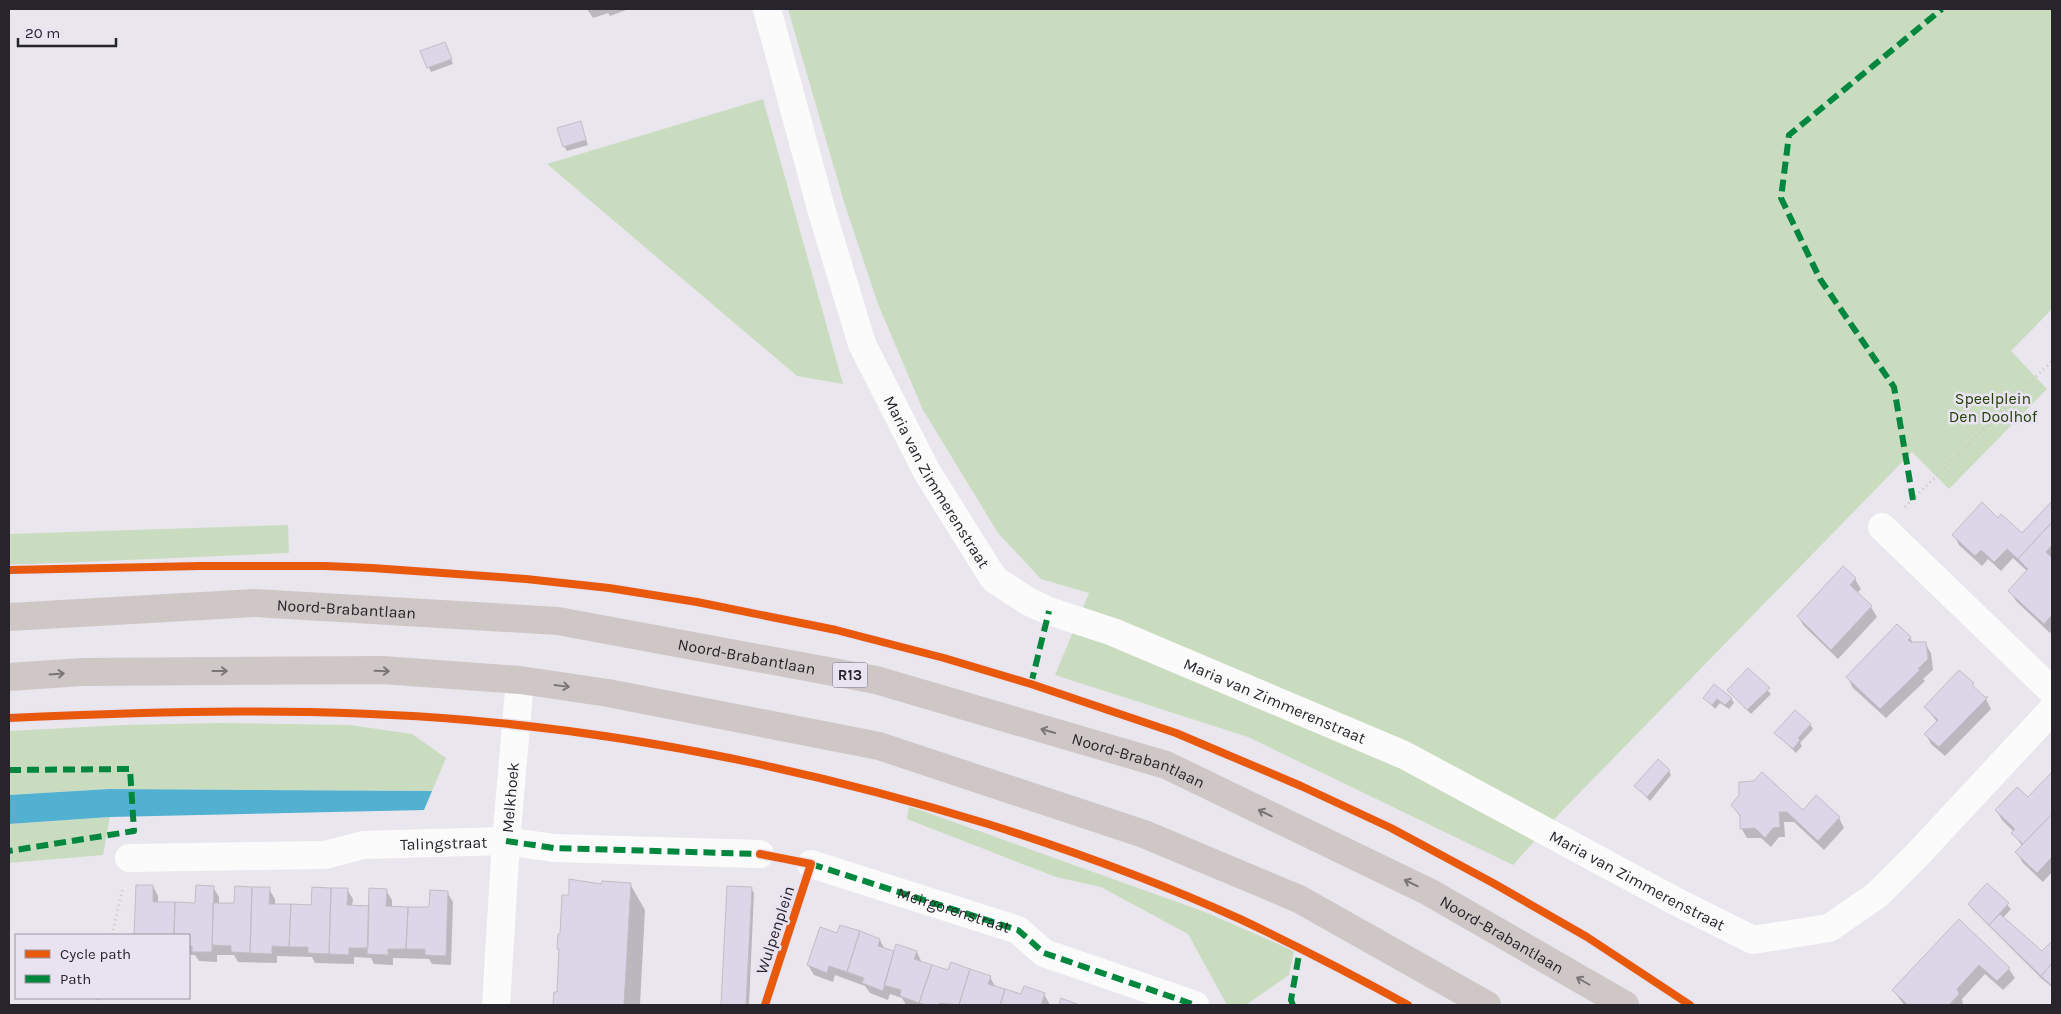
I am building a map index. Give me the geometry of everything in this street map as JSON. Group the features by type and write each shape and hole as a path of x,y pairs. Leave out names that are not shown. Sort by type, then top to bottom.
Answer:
{"main road":[{"name":"Noord-Brabantlaan","path":"9,617 255,603 558,621 876,680 1166,766 1429,892 1625,1005"},
{"path":"9,677 82,672 382,670 520,680 608,693 879,746 1144,834 1299,899 1487,1005"}],"street":[{"name":"Maria van Zimmerenstraat","path":"768,9 822,212 862,344 928,472 994,578 1029,602 1049,611 1113,632 1404,755 1677,902 1753,940 1829,928 1877,894 1917,855 2052,710"},
{"path":"1882,527 2052,691"},
{"name":"Melkhoek","path":"496,1005 506,841 520,680"},
{"name":"Talingstraat","path":"129,858 325,855 363,845 506,841 554,848 760,854"},
{"name":"Meirgorenstraat","path":"811,864 1018,930 1044,953 1195,1005"}],"path":[{"path":"1913,500 2052,361"}],"green space":[{"name":"Speelplein Den Doolhof","path":"788,9 2052,9 2052,309 2011,351 2047,389 1949,489 1912,452 1559,814 1513,865 1248,737 1055,675 1089,593 1041,579 998,533 923,410 878,304 844,202"},
{"path":"763,99 843,384 797,376 547,164"},
{"path":"288,525 289,553 9,565 9,534"},
{"path":"219,723 350,725 412,734 446,758 432,791 109,789 9,795 9,731 123,725"},
{"path":"909,806 1205,912 1294,951 1289,975 1246,1005 1227,1005 1188,934 1101,887 1056,877 907,819"},
{"path":"110,817 103,855 9,863 9,824"}],"water":[{"path":"109,789 432,791 424,810 110,817 9,824 9,795"}],"building":[{"path":"445,42 452,59 427,68 420,51"},
{"path":"581,121 586,140 563,147 557,128"},
{"path":"1982,502 1998,518 2001,514 2022,533 2051,502 2052,522 2018,559 2007,549 1994,562 1981,550 1975,556 1952,535"},
{"path":"2052,522 2052,545 2046,552 2052,558 2052,615 2044,624 2008,591 2028,569 2018,559"},
{"path":"1843,566 1856,578 1850,585 1872,606 1831,650 1797,616"},
{"path":"1897,624 1911,637 1908,640 1911,642 1926,642 1928,659 1918,669 1920,670 1880,709 1846,677"},
{"path":"1748,668 1770,688 1747,710 1727,690"},
{"path":"1959,670 1974,683 1972,685 1985,697 1988,697 1939,747 1924,734 1938,720 1924,707"},
{"path":"1714,684 1732,698 1725,705 1717,699 1712,705 1703,698"},
{"path":"1795,710 1811,724 1798,738 1800,740 1793,749 1774,733"},
{"path":"1658,759 1670,770 1647,797 1634,786"},
{"path":"1762,772 1803,810 1816,795 1840,817 1818,841 1787,812 1779,812 1780,827 1773,828 1765,838 1755,828 1740,829 1740,815 1731,805 1739,795 1739,782 1754,781"},
{"path":"2052,772 2052,814 2023,844 2011,833 2015,829 1995,810 2017,787 2028,797"},
{"path":"2052,814 2052,857 2037,873 2015,852"},
{"path":"569,879 601,884 602,881 631,883 624,1005 553,1005 554,992 557,992 559,949 557,949 558,934 560,934 562,895 569,895"},
{"path":"1987,883 2009,903 1989,925 1968,904"},
{"path":"136,885 153,885 153,902 175,902 174,934 134,934"},
{"path":"196,885 214,886 212,952 192,952 190,934 174,934 175,902 195,903"},
{"path":"235,886 252,887 250,953 231,952 231,946 212,945 213,903 234,903"},
{"path":"727,886 752,887 746,1005 721,1005"},
{"path":"252,887 270,887 269,904 291,904 289,947 272,946 272,954 250,953"},
{"path":"312,887 331,888 329,954 308,953 308,947 289,947 291,904 311,905"},
{"path":"331,888 348,888 347,905 369,906 368,948 349,948 349,955 329,954"},
{"path":"369,888 387,889 386,906 408,907 406,949 388,949 388,955 367,954"},
{"path":"430,890 448,891 446,956 425,955 425,949 406,949 408,907 429,907"},
{"path":"2000,914 2042,951 2052,941 2052,963 2041,976 1989,925"},
{"path":"1959,919 2010,968 1997,981 1979,965 1957,989 1959,994 1949,1005 1908,1005 1892,990"},
{"path":"840,925 860,931 847,972 829,966 827,973 807,965 820,927 837,933"},
{"path":"860,931 880,939 878,946 894,951 883,991 862,983 864,978 847,972"},
{"path":"896,944 917,951 914,959 932,965 919,1003 900,996 901,990 884,985"},
{"path":"951,962 970,969 959,1005 940,1003 939,1005 926,1005 919,1003 932,965 948,970"},
{"path":"2052,963 2052,986 2041,976"},
{"path":"970,969 991,976 988,984 1005,989 1000,1005 959,1005"},
{"path":"1024,986 1045,993 1041,1005 1000,1005 1005,989 1021,994"},
{"path":"1061,998 1079,1005 1059,1005"}],"marked path":[{"path":"1913,500 1894,387 1820,279 1781,198 1789,135 1942,9"},
{"path":"1031,684 1049,611"},
{"path":"9,770 130,769 134,831 9,851"},
{"path":"506,841 554,848 760,854"},
{"path":"811,864 1018,930 1044,953 1195,1005"},
{"path":"1293,1005 1291,1000 1300,949"}],"cycle path":[{"path":"9,570 200,566 325,566 526,579 609,588 697,602 836,630 944,658 1031,684 1176,733 1301,786 1391,828 1493,883 1587,937 1690,1005"},
{"path":"9,718 181,712 296,712 410,716 467,720 600,735 730,758 795,772 924,805 1083,856 1178,892 1240,919 1408,1005"},
{"name":"Wulpenplein","path":"760,854 811,864 765,1005"}]}
